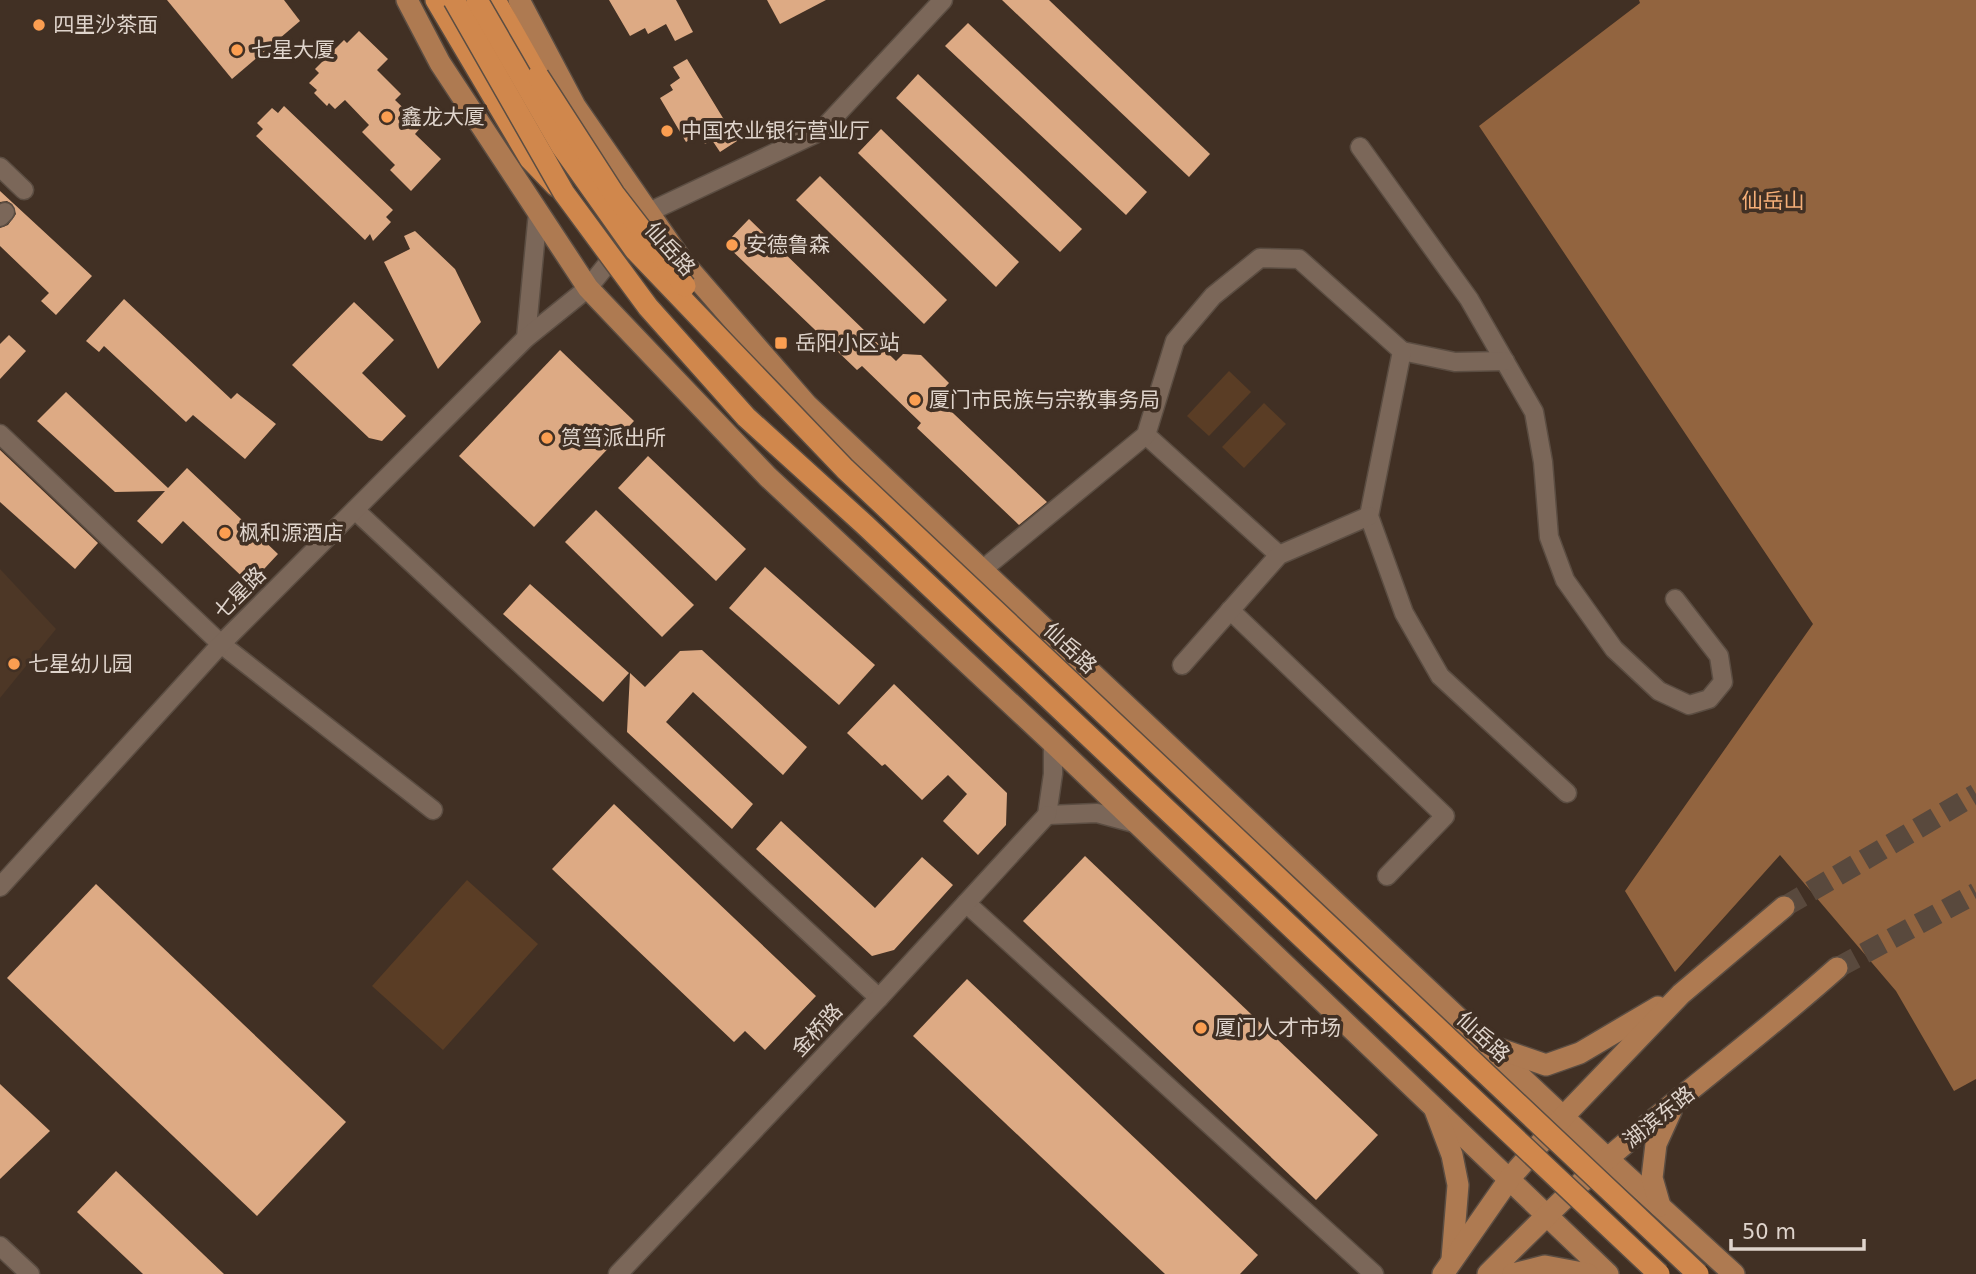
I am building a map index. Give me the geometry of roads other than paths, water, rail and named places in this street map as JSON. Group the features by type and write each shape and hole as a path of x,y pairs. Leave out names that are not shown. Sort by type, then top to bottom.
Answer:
{"highway":[{"path":"436,0 530,159 564,193"},
{"path":"454,0 564,193 648,307 746,417 885,544 1659,1274"},
{"name":"仙岳路","path":"477,0 562,148 635,250 845,469 1698,1274"},
{"path":"495,0 538,76 614,194 736,355"}],"main road":[{"path":"407,0 440,63 588,288 768,477 1053,743 1608,1274"},
{"path":"519,0 575,106 682,261 807,405 1734,1274"},
{"path":"1447,1267 1510,1178 1564,1116 1681,994 1784,907"},
{"name":"湖滨东路","path":"1488,1274 1546,1215 1608,1158 1837,968"},
{"path":"1486,1044 1546,1065 1580,1053 1681,994"},
{"path":"1433,1105 1452,1155 1458,1185 1447,1267"},
{"path":"1660,1206 1652,1178 1656,1144 1674,1105"},
{"path":"1513,1274 1545,1266 1588,1274"}],"street":[{"path":"649,212 821,131 943,0"},
{"path":"1360,147 1469,299 1534,412 1543,462 1549,537 1565,580 1614,649 1659,691 1689,705 1709,699 1723,682 1719,656 1675,599"},
{"path":"0,167 24,190"},
{"path":"526,338 538,212"},
{"name":"七星路","path":"0,887 221,644 526,338 588,288 649,212"},
{"path":"982,570 1146,435 1175,341 1213,296 1260,258 1299,259 1402,351 1455,362 1505,361"},
{"path":"1402,351 1369,516 1404,613 1440,676 1567,793"},
{"path":"0,434 221,644 433,810"},
{"path":"1146,435 1279,555"},
{"path":"355,510 879,998"},
{"path":"1182,664 1279,555 1369,516"},
{"path":"1230,610 1445,816 1387,876"},
{"path":"1053,743 1053,774 1047,815 1097,813 1138,824"},
{"name":"金桥路","path":"618,1274 879,998 1047,815"},
{"path":"966,903 1374,1274"},
{"path":"0,1246 30,1274"}],"tunnel":[{"path":"1784,907 1976,794"},
{"path":"1837,968 1976,893"}],"place":[{"name":"四里沙茶面","path":"39,25"},
{"name":"七星大厦","path":"237,50"},
{"name":"鑫龙大厦","path":"387,117"},
{"name":"中国农业银行营业厅","path":"667,131"},
{"name":"安德鲁森","path":"732,245"},
{"name":"岳阳小区站","path":"781,343"},
{"name":"厦门市民族与宗教事务局","path":"915,400"},
{"name":"筼筜派出所","path":"547,438"},
{"name":"枫和源酒店","path":"225,533"},
{"name":"七星幼儿园","path":"14,664"},
{"name":"厦门人才市场","path":"1201,1028"}],"park label":[{"name":"仙岳山","path":"1773,201"}]}
